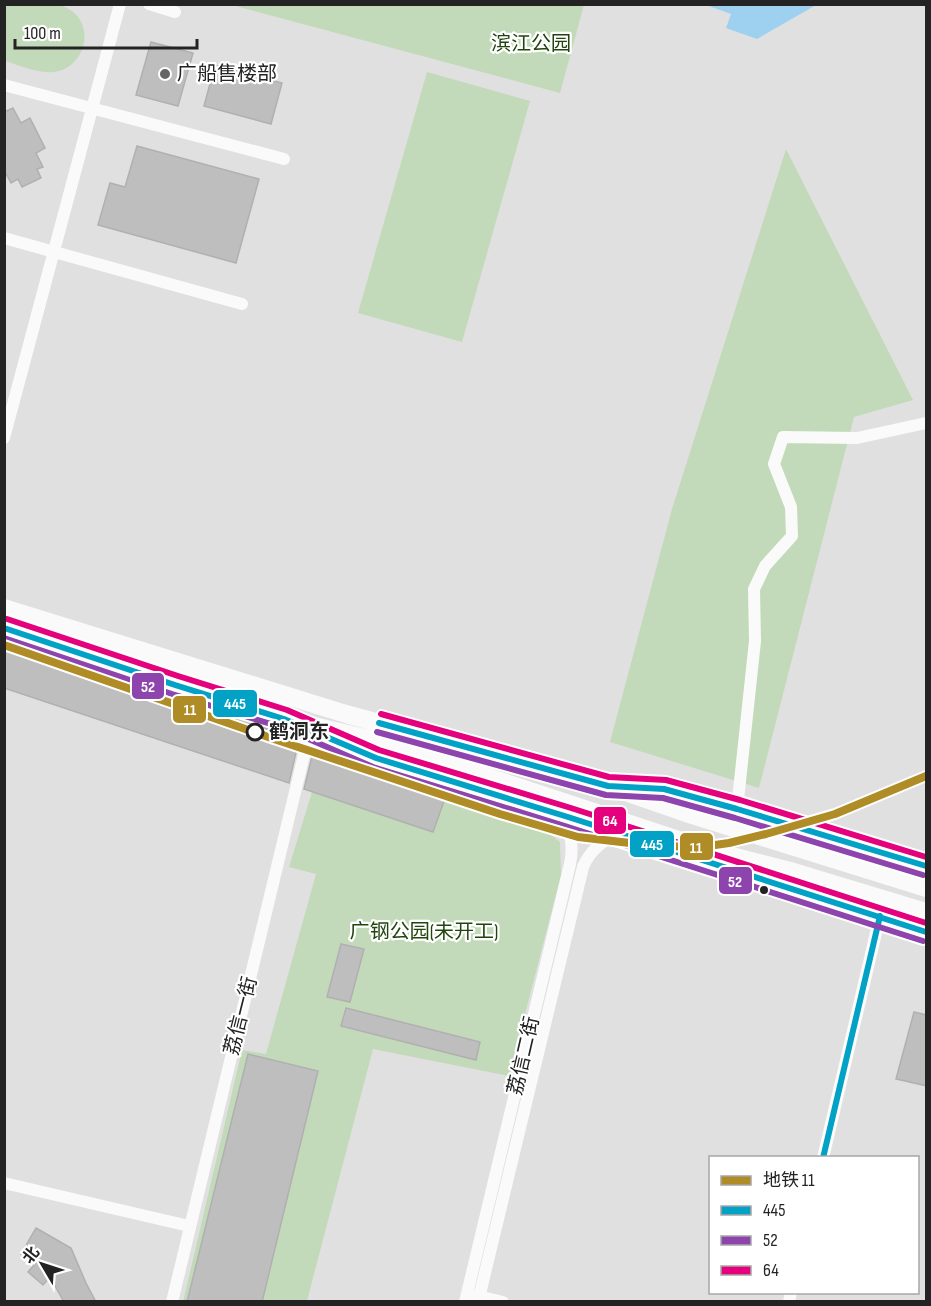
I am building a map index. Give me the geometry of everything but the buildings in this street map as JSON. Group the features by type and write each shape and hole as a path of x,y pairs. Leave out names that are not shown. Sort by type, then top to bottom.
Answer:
{"highway":[{"path":"4,608 346,714 608,786 692,815 927,888"},
{"path":"4,628 285,719 382,742 712,851 794,872 926,912"}],"main road":[{"path":"285,719 376,758 927,932"},
{"path":"608,786 664,789 927,866"}],"street":[{"path":"4,438 120,4"},
{"path":"149,4 175,12"},
{"path":"4,85 284,159"},
{"path":"4,238 242,304"},
{"path":"737,809 755,641 754,589 765,566 792,536 791,507 774,464 783,437 857,438 927,423"},
{"name":"荔信一街","path":"172,1302 310,730"},
{"name":"荔信二街","path":"473,1298 572,854 571,837 565,822 558,814"},
{"name":"荔信二街","path":"473,1298 583,867 593,849 618,833"},
{"path":"823,1156 880,916"},
{"path":"4,1184 189,1226"},
{"path":"473,1298 503,1302"}],"green space":[{"path":"52,4 65,7 75,14 81,22 84,43 74,62 65,69 42,72 5,61 4,5"},
{"name":"滨江公园","path":"584,4 560,93 232,5"},
{"path":"427,72 530,101 462,342 358,313"},
{"path":"786,149 913,400 854,417 759,788 610,742 672,509"},
{"name":"广钢公园(未开工)","path":"327,743 521,811 560,842 561,875 509,1076 373,1049 307,1301 183,1302 242,1050 266,1054 316,874 289,867"}],"water":[{"path":"706,5 816,5 757,39 726,28 731,14"}],"metro line":[{"name":"11","path":"4,645 274,739 500,814 578,837 656,846 701,847 729,843 835,814 926,776"}],"transit line":[{"name":"64","path":"7,619 287,710 379,750 571,808 926,923"},
{"name":"445","path":"4,628 284,719 376,758 926,932"},
{"name":"52","path":"4,638 172,694 281,727 373,767 923,941"},
{"name":"64","path":"381,714 609,777 666,780 740,800 926,857"},
{"name":"445","path":"379,723 608,786 664,789 926,866"},
{"name":"52","path":"377,732 606,795 663,798 923,875"},
{"name":"445","path":"823,1156 880,916"}],"place":[{"name":"广船售楼部","path":"165,74"},
{"name":"鹤洞东","path":"255,732"}]}
